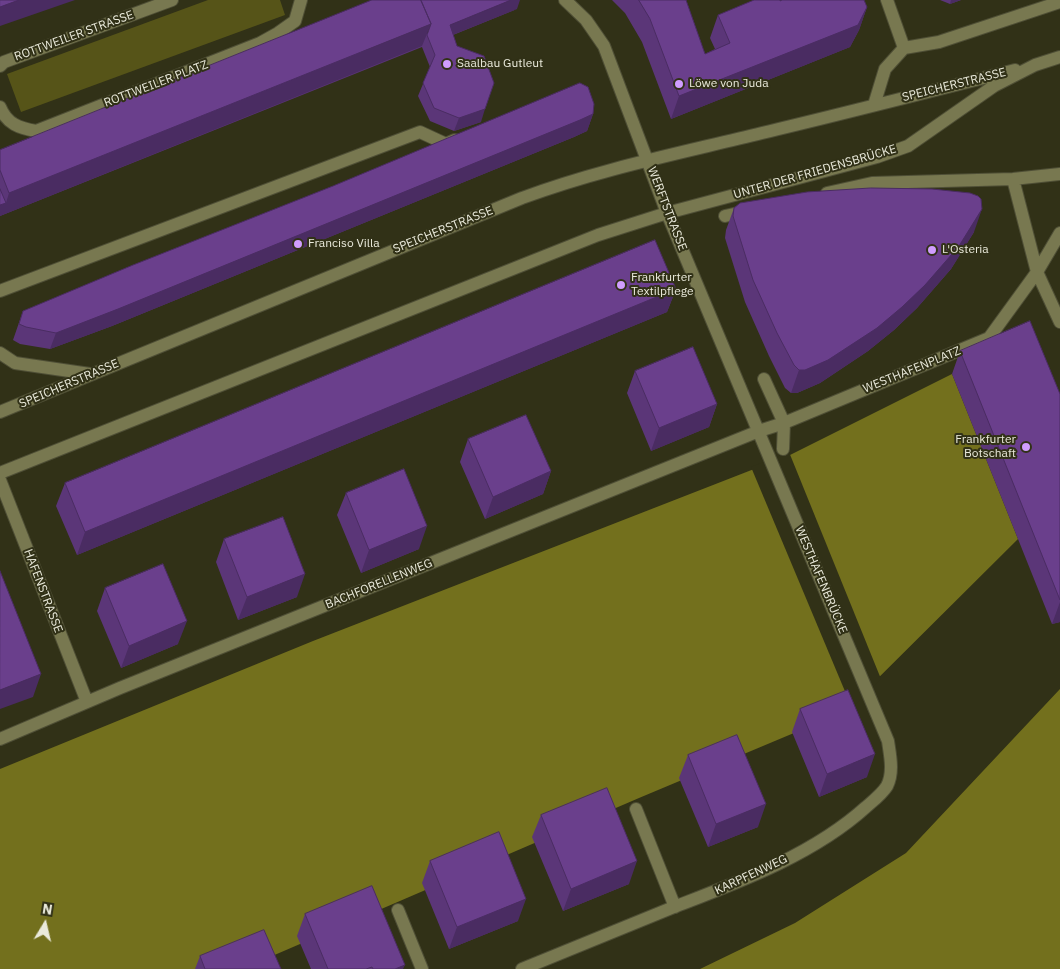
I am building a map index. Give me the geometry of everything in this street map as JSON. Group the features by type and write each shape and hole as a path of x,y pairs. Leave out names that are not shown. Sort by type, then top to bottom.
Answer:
{"street":[{"name":"ROTTWEILER STRASSE","path":"2,64 172,0"},
{"name":"ROTTWEILER PLATZ","path":"0,107 4,116 15,126 36,131 260,43 295,21 301,0"},
{"name":"WERFTSTRASSE","path":"565,0 586,20 604,46 667,213 768,454"},
{"path":"887,0 904,48"},
{"path":"874,105 885,69 904,48 939,42 1060,2"},
{"name":"UNTER DER FRIEDENSBRÜCKE","path":"667,213 877,157 908,146 994,86 1035,65 1060,57"},
{"name":"SPEICHERSTRASSE","path":"0,412 522,198 566,182 1035,65"},
{"path":"0,291 420,132 446,144 464,137"},
{"name":"UNTER DER FRIEDENSBRÜCKE","path":"817,195 872,182 1013,179 1060,174"},
{"path":"1013,179 1037,272 1060,322"},
{"name":"UNTER DER FRIEDENSBRÜCKE","path":"725,216 762,208"},
{"path":"0,473 598,235 667,213"},
{"name":"WESTHAFENPLATZ","path":"759,431 989,338 1037,272 1060,233"},
{"path":"0,353 14,363 90,374"},
{"path":"764,379 784,422 783,449"},
{"name":"BACHFORELLENWEG","path":"0,739 87,702 759,431"},
{"name":"WESTHAFENBRÜCKE","path":"768,454 873,706"},
{"name":"HAFENSTRASSE","path":"0,480 87,702"},
{"name":"KARPFENWEG","path":"522,969 764,870 808,847 852,819 884,791 888,783 891,765 888,741 873,706"},
{"path":"636,809 676,907"},
{"path":"398,910 422,969"}],"shaded area":[{"path":"208,0 280,0 285,15 21,112 7,74"},
{"path":"952,374 1018,539 844,712 242,969 0,969 0,769 313,641 790,455"},
{"path":"1060,689 1060,969 700,969 795,923 906,853"}],"pier":[{"path":"789,452 881,679 852,708 751,467"}],"building":[{"path":"0,0 19,0 0,7"},
{"path":"372,0 421,0 431,24 9,193 0,170 0,150"},
{"name":"Saalbau Gutleut","path":"421,0 511,0 450,25 457,46 484,56 494,83 485,109 459,118 434,108 423,83 435,55 427,35 431,24"},
{"path":"639,0 686,0 705,54 730,43 718,15 754,0 864,0 867,7 858,25 679,96 650,19"},
{"path":"580,83 588,87 594,104 593,114 580,120 56,333 19,324 23,311 133,265 333,186"},
{"path":"871,188 932,189 970,193 981,199 982,209 959,246 925,285 902,307 877,328 828,360 805,370 799,370 794,365 777,333 753,280 733,216 734,208 740,203 807,192"},
{"path":"0,189 6,203 0,205"},
{"path":"655,240 676,289 85,532 65,483"},
{"path":"1030,321 1060,394 1060,600 960,351"},
{"path":"693,347 717,404 659,428 635,371"},
{"path":"526,415 551,471 493,497 468,439"},
{"path":"404,469 427,526 369,550 346,493"},
{"path":"283,517 305,574 247,597 224,539"},
{"path":"163,564 187,621 129,646 105,588"},
{"path":"0,571 41,674 0,690"},
{"path":"848,690 875,754 827,774 800,709"},
{"path":"737,735 766,804 716,824 688,755"},
{"path":"607,788 637,861 571,889 541,815"},
{"path":"499,832 526,899 457,927 430,861"},
{"path":"372,886 405,965 395,969 373,969 372,967 366,969 328,969 305,914"},
{"path":"264,930 281,969 205,969 200,956"}],"place":[{"name":"Saalbau Gutleut","path":"447,64"},
{"name":"Löwe von Juda","path":"679,84"},
{"name":"Franciso Villa","path":"298,244"},
{"name":"L'Osteria","path":"932,250"},
{"name":"Frankfurter Textilpflege","path":"621,285"},
{"name":"Frankfurter Botschaft","path":"1026,447"}]}
